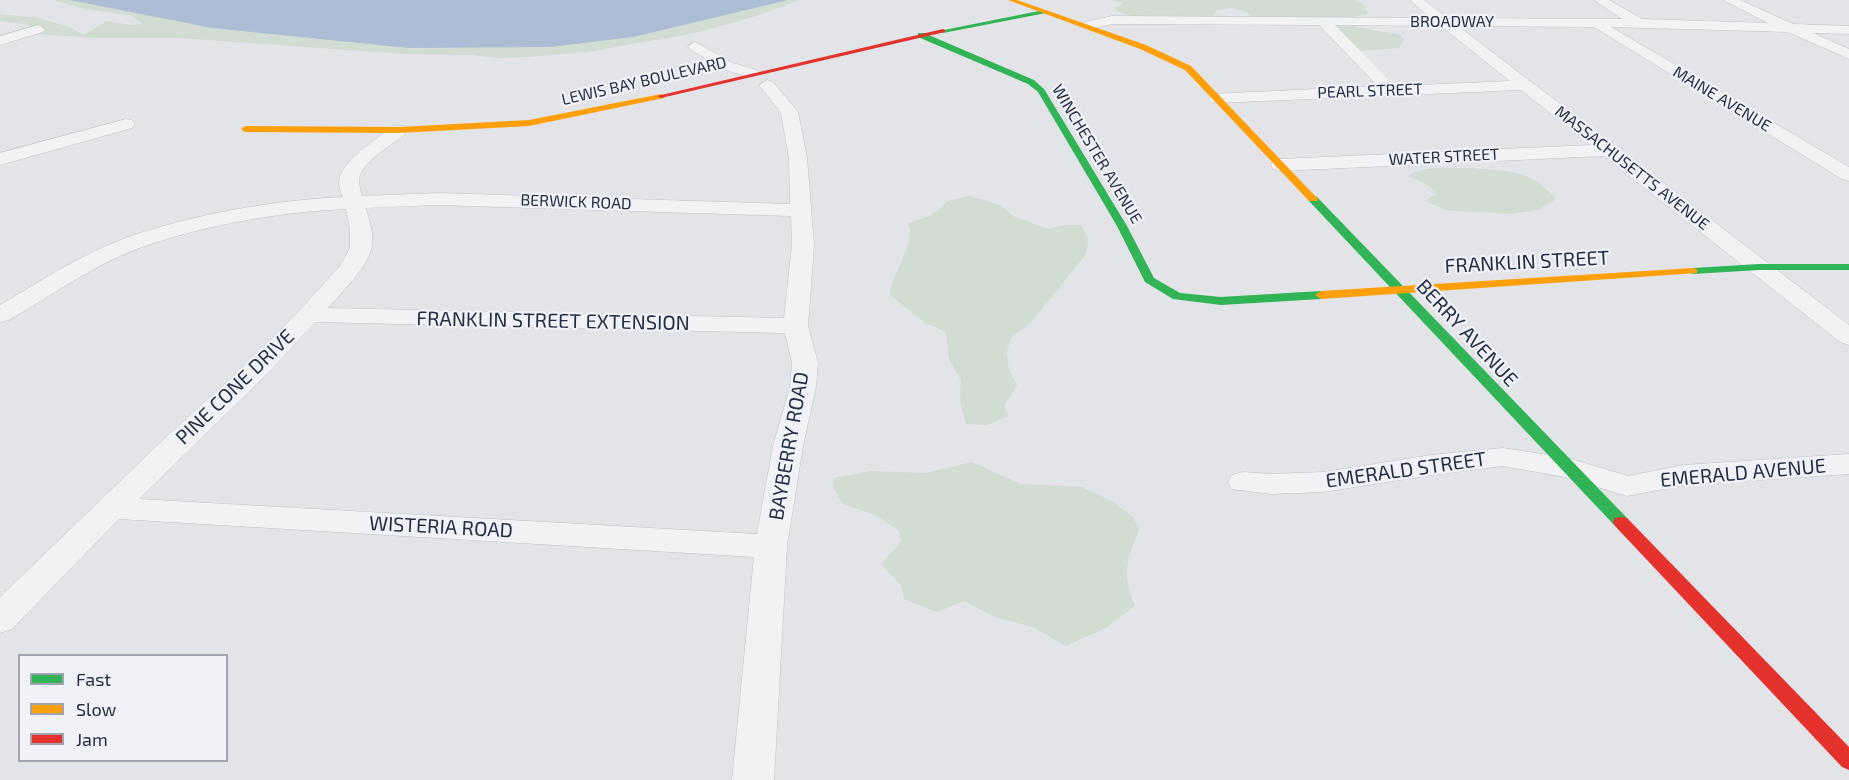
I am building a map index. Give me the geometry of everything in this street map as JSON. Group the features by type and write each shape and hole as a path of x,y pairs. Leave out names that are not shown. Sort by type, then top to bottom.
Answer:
{"street":[{"name":"BERRY AVENUE","path":"1011,0 1086,26 1180,63 1217,98 1849,760"},
{"name":"MASSACHUSETTS AVENUE","path":"1416,0 1849,337"},
{"path":"1600,0 1638,22"},
{"path":"1729,0 1849,55"},
{"name":"BROADWAY","path":"1045,12 1112,20 1638,22 1849,30"},
{"name":"LEWIS BAY BOULEVARD","path":"245,129 399,130 529,123 759,79 921,35 1045,12"},
{"name":"BROADWAY","path":"1086,26 1112,20"},
{"path":"1324,22 1391,91"},
{"name":"MAINE AVENUE","path":"1596,22 1849,175"},
{"path":"0,41 38,29"},
{"name":"WINCHESTER AVENUE","path":"921,35 1017,74 1041,91 1122,226 1149,280 1177,296 1189,299"},
{"path":"695,46 728,66 759,79"},
{"name":"BAYBERRY ROAD","path":"753,780 771,546 788,446 803,387 805,363 796,326 803,245 798,158 789,112 759,79"},
{"name":"PEARL STREET","path":"1217,98 1524,85"},
{"path":"0,159 126,124"},
{"name":"PINE CONE DRIVE","path":"0,619 261,365 349,269 361,248 361,229 352,204 349,184 351,172 365,157 399,130"},
{"name":"WATER STREET","path":"1280,165 1608,150"},
{"name":"BERWICK ROAD","path":"0,315 91,262 167,232 275,209 308,205 450,199 800,210"},
{"name":"FRANKLIN STREET","path":"1189,299 1221,301 1759,267 1849,267"},
{"name":"FRANKLIN STREET EXTENSION","path":"309,315 796,326"},
{"name":"EMERALD STREET","path":"1243,482 1271,484 1324,482 1431,465 1503,457 1568,468"},
{"name":"EMERALD AVENUE","path":"1568,468 1627,486 1684,475 1849,464"},
{"name":"WISTERIA ROAD","path":"112,508 771,546"}],"shaded area":[{"path":"54,0 799,0 753,17 695,33 587,52 496,58 473,55 403,54 179,38 92,38 38,34 41,31 27,24 0,21 0,14 39,18 69,27 84,35 107,21 130,25 143,24 130,15 84,9"},
{"path":"1110,0 1354,0 1363,4 1369,14 1340,19 1259,18 1231,8 1217,10 1213,16 1176,19 1148,18 1114,9 1124,3"},
{"path":"1351,26 1400,35 1404,39 1399,48 1357,51 1335,27"},
{"path":"1471,168 1518,173 1536,182 1556,199 1538,210 1511,214 1446,210 1425,201 1436,194 1428,185 1408,176 1421,170"},
{"path":"970,196 1000,205 1013,216 1048,229 1065,225 1081,225 1088,241 1084,257 1031,322 1011,338 1006,353 1010,372 1017,385 1004,406 1008,416 988,425 966,424 960,400 961,380 949,359 946,332 925,323 890,295 894,277 907,250 910,232 908,223 935,213 947,201"},
{"path":"972,462 1020,484 1082,487 1110,500 1133,517 1139,529 1129,558 1127,575 1135,606 1107,627 1066,646 1033,627 994,617 964,601 937,612 904,599 901,585 881,564 901,542 898,530 875,515 843,504 834,489 833,478 872,471 925,473"}],"water":[{"path":"70,0 788,0 633,37 550,47 409,48 212,28"}],"traffic: fast":[{"path":"943,31 1044,12"},
{"path":"921,35 1031,82 1041,91 1122,226 1149,280 1177,296 1221,301 1321,295"},
{"path":"1313,199 1621,522"},
{"path":"1693,271 1759,267 1849,267"}],"traffic: slow":[{"path":"1011,0 1143,47 1188,68 1313,199"},
{"path":"245,129 399,130 529,123 661,96"},
{"path":"1321,295 1693,271"}],"traffic: jam":[{"path":"661,96 943,31"},
{"path":"1621,522 1849,761"}]}
